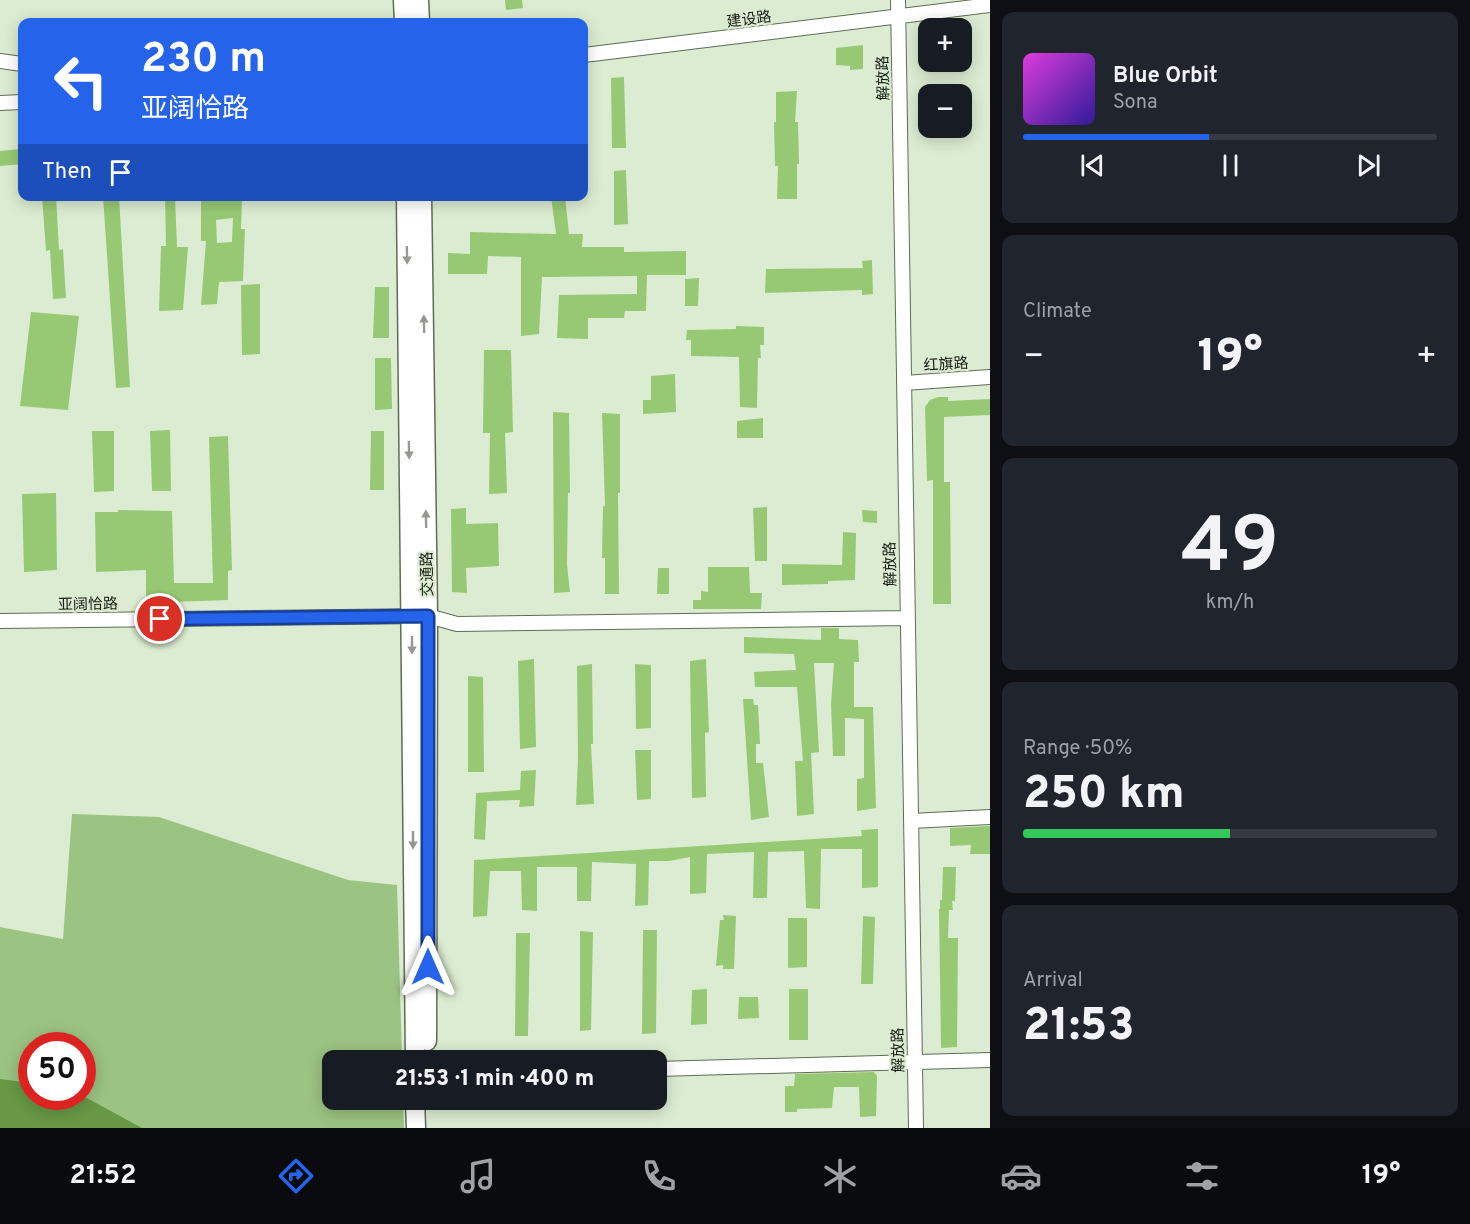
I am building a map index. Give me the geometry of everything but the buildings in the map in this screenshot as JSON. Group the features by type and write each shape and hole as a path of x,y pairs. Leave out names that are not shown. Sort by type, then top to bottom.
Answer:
{"main road":[{"path":"403,0 404,18"},
{"path":"419,0 420,18"},
{"path":"406,201 420,616 415,1050"},
{"name":"交通路","path":"422,201 420,616 427,1050"},
{"path":"415,1110 416,1128"},
{"path":"427,1110 427,1128"}],"street":[{"name":"解放路","path":"897,0 916,1128"},
{"name":"建设路","path":"588,55 990,5"},
{"path":"0,61 18,63"},
{"path":"0,103 18,102"},
{"name":"红旗路","path":"904,382 990,377"},
{"name":"亚阔恰路","path":"0,621 420,616 457,624 908,618"},
{"path":"911,821 990,817"},
{"path":"667,1069 990,1059"}],"shaded area":[{"path":"72,814 159,817 348,880 397,885 402,1050 322,1050 322,1110 403,1110 404,1128 0,1128 0,927 63,939"},
{"path":"0,1079 18,1081 18,1110 96,1110 96,1103 142,1128 0,1128"}],"route":[{"path":"160,619 428,616 428,967"}]}
